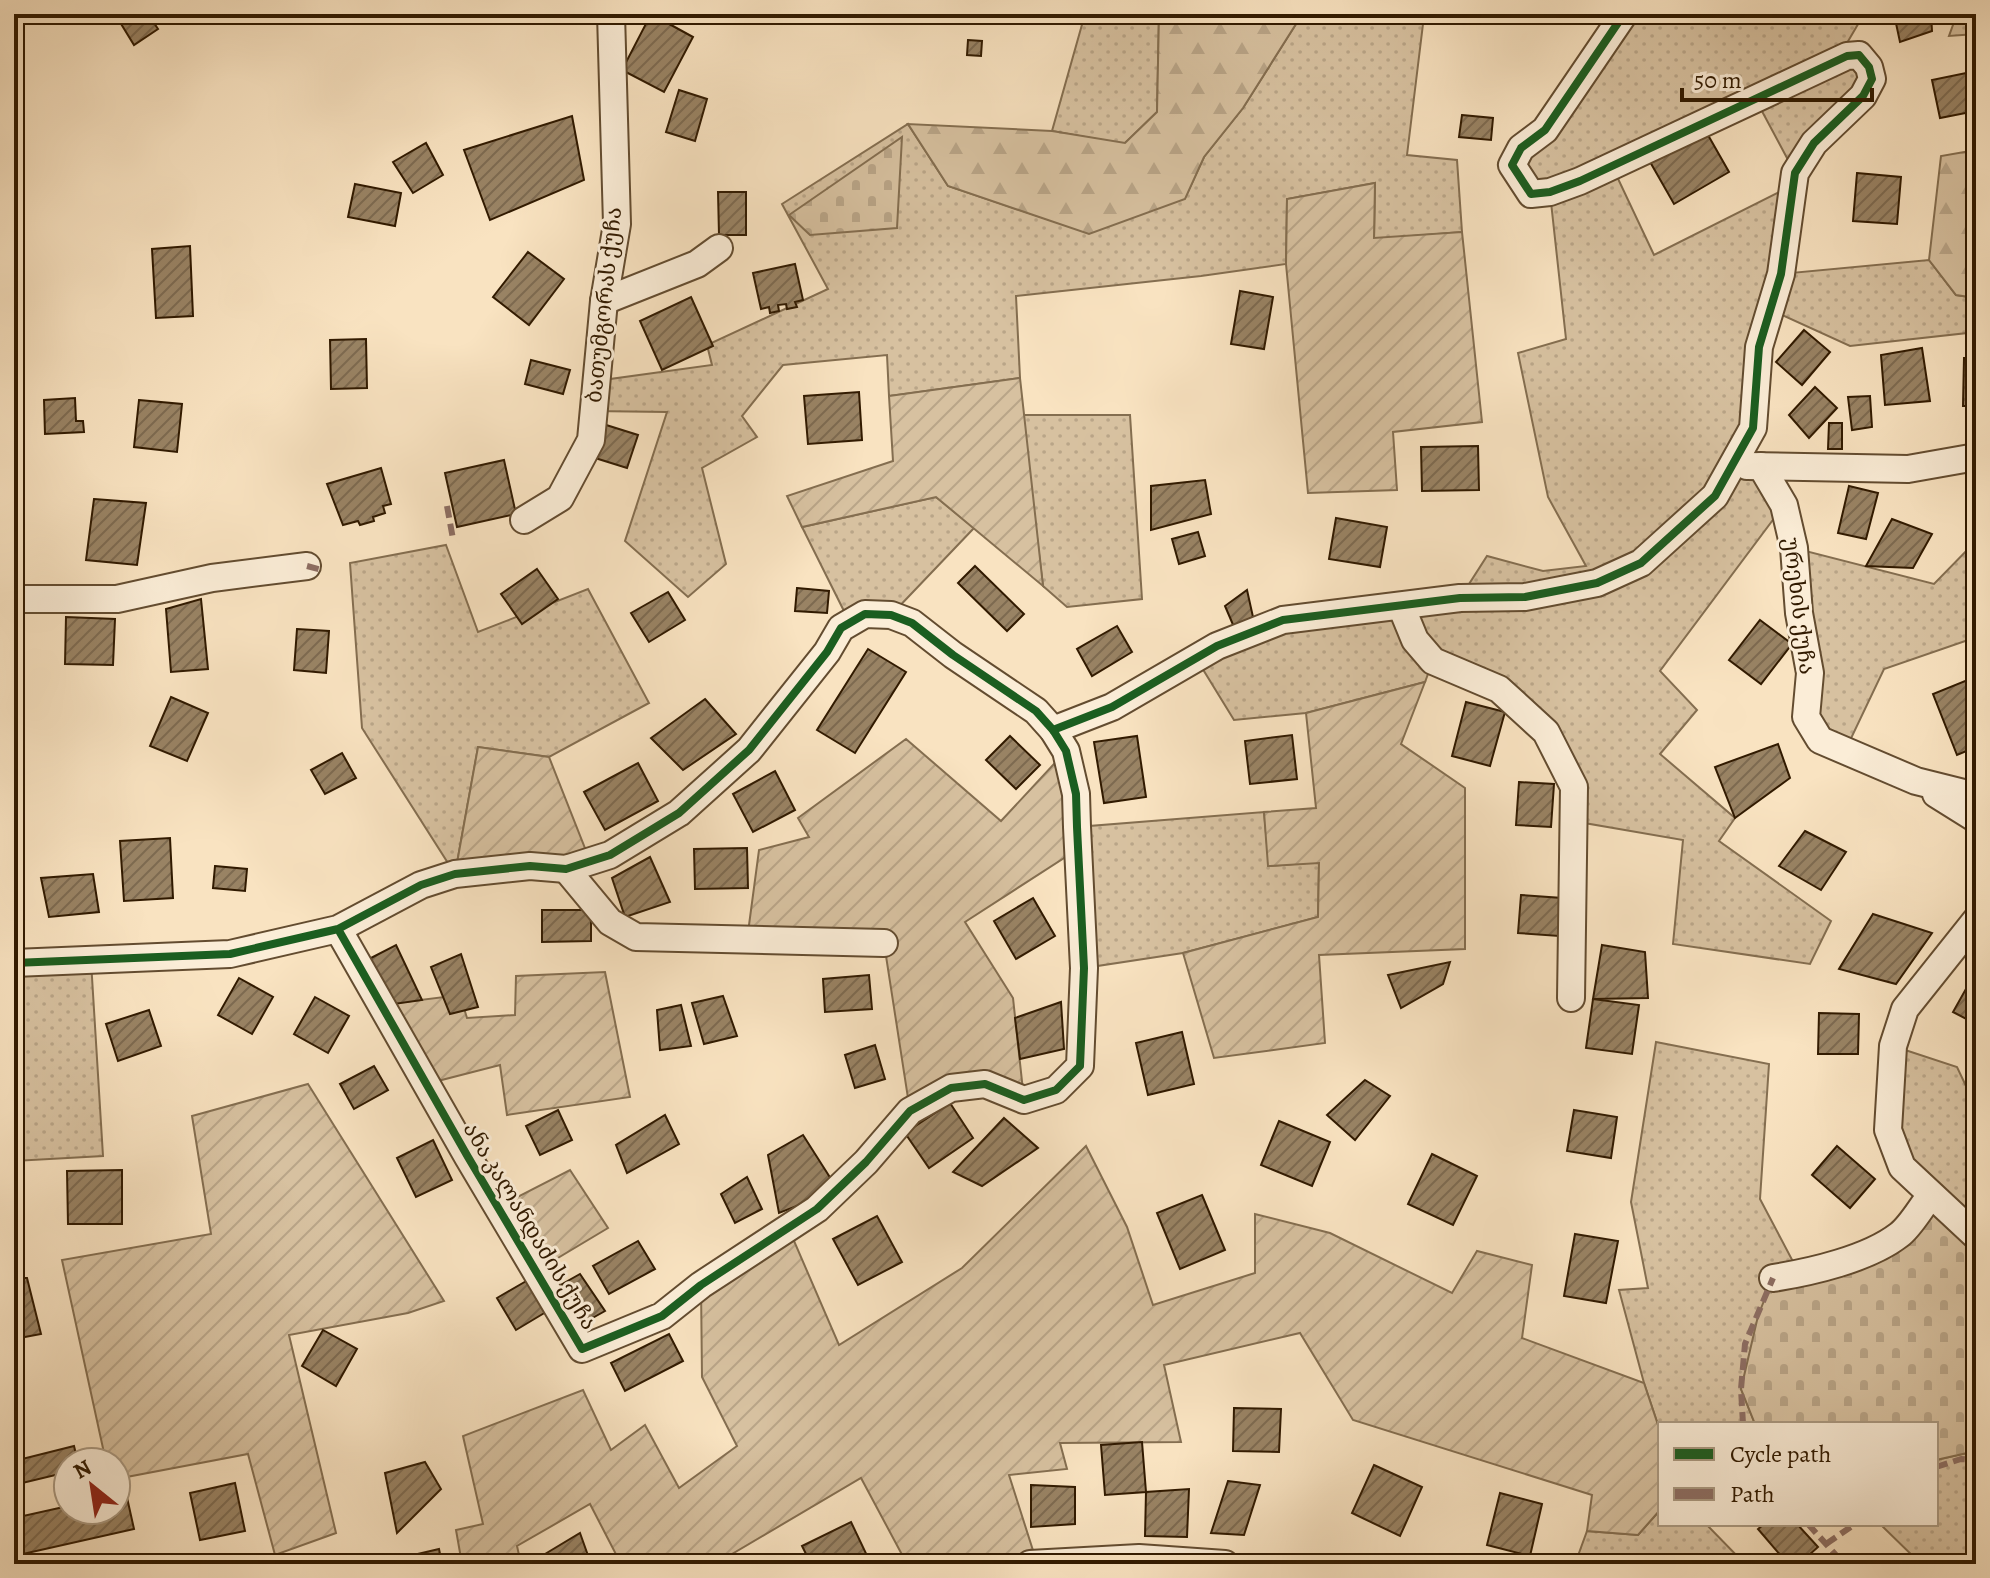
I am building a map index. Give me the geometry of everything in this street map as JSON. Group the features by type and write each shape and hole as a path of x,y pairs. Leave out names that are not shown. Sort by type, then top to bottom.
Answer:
{"street":[{"name":"ბათუმგორას ქუჩა","path":"524,520 560,498 591,440 604,301 617,224 611,14"},
{"path":"1053,730 1112,707 1217,646 1283,620 1460,598 1525,597 1597,583 1641,563 1715,496 1753,428 1759,347 1781,274 1795,173 1814,143 1863,96 1872,79 1869,67 1859,55 1847,56 1580,181 1550,192 1531,194 1512,165 1521,148 1545,130 1624,14"},
{"path":"604,301 697,264 719,248"},
{"path":"1732,466 1908,469 1976,457"},
{"name":"ურეხის ქუჩა","path":"1761,466 1784,505 1794,548 1799,613 1810,673 1806,717 1820,740 1916,781 1976,796"},
{"path":"14,599 117,599 212,578 307,566"},
{"path":"1401,606 1415,640 1433,661 1499,689 1546,732 1574,787 1571,998"},
{"name":"ანა კალანდაძის ქუჩა","path":"14,963 230,954 338,929 421,885 455,874 530,866 566,869 610,855 679,813 749,750 827,652 841,628 865,614 891,615 912,623 1036,711 1066,751 1076,794 1084,968 1080,1066 1056,1090 1024,1100 985,1084 951,1088 910,1111 866,1162 817,1209 713,1276 662,1316 582,1349 338,929"},
{"name":"ურეხის ქუჩა","path":"1916,781 1976,819"},
{"path":"566,869 610,922 636,937 884,943"},
{"path":"1976,920 1905,1009 1893,1046 1888,1130 1902,1167 1976,1236"},
{"path":"1773,1278 1854,1258 1900,1235 1931,1195"},
{"path":"1030,1564 1139,1558 1225,1564"}],"green space":[{"path":"1085,14 1159,14 1157,112 1124,144 1052,131"},
{"path":"1159,14 1211,14 1296,24 1243,108 1204,157 1185,199 1089,234 948,186 908,124 1052,131 1125,143 1157,112"},
{"path":"1296,14 1417,14 1423,24 1407,155 1457,160 1462,232 1374,239 1375,183 1287,199 1286,264 1016,296 1020,378 889,396 887,355 783,365 742,416 757,437 702,468 726,564 688,597 625,541 667,412 592,411 596,381 712,365 707,345 828,289 782,204 908,124 948,186 1089,233 1185,198 1204,157 1243,108 1296,24"},
{"path":"1624,14 1864,14 1837,60 1869,67 1795,173 1756,100 1612,166 1654,255 1793,185 1781,274 1929,260 1956,295 1976,298 1976,332 1850,346 1771,310 1732,465 1761,466 1784,505 1660,671 1697,710 1660,754 1735,818 1719,841 1831,921 1810,964 1673,944 1683,840 1573,821 1546,732 1433,661 1425,682 1306,713 1234,720 1196,658 1217,646 1460,598 1487,556 1543,571 1586,566 1548,497 1518,353 1566,339 1550,193 1512,165"},
{"path":"1957,14 1976,14 1976,34 1949,36"},
{"path":"902,137 897,228 810,235 789,215"},
{"path":"1976,150 1976,298 1956,295 1929,260 1941,156"},
{"path":"1375,183 1374,238 1462,232 1482,422 1393,432 1397,490 1308,493 1286,264 1287,199"},
{"path":"1020,378 1043,586 936,497 802,527 787,496 893,461 889,396"},
{"path":"1022,415 1130,415 1142,599 1067,607 1043,586"},
{"path":"936,497 974,528 891,615 850,623 802,527"},
{"path":"1976,541 1976,650 1971,639 1884,669 1845,751 1820,740 1794,548 1934,584"},
{"path":"446,545 478,632 588,589 649,703 549,757 478,747 455,874 362,728 350,563"},
{"path":"1425,682 1401,744 1465,788 1465,949 1319,955 1325,1043 1214,1058 1183,953 1318,917 1319,863 1268,866 1264,812 1316,808 1306,713"},
{"path":"906,739 1001,821 1066,751 1078,849 965,922 1013,998 1024,1100 985,1084 910,1111 884,943 747,940 759,850 809,837 798,818"},
{"path":"478,747 549,757 590,861 455,874"},
{"path":"1264,812 1269,866 1319,862 1318,917 1183,953 1084,968 1077,827"},
{"path":"91,961 103,1156 14,1161 14,963"},
{"path":"605,972 630,1097 507,1115 500,1065 426,1084 380,1005 460,995 467,1018 515,1015 516,976"},
{"path":"1656,1042 1769,1064 1760,1199 1799,1273 1741,1389 1754,1422 1658,1422 1658,1425 1619,1290 1648,1288 1631,1202"},
{"path":"1893,1046 1957,1067 1976,1107 1976,1236 1902,1167"},
{"path":"308,1084 444,1301 408,1313 289,1335 336,1533 275,1555 248,1454 132,1476 132,1446 103,1446 62,1260 211,1234 192,1116"},
{"path":"1086,1146 1127,1227 1153,1305 1255,1273 1255,1214 1330,1233 1452,1293 1477,1251 1532,1265 1522,1338 1644,1383 1658,1425 1658,1512 1638,1535 1587,1531 1592,1495 1353,1420 1300,1333 1164,1365 1181,1442 1060,1443 1067,1469 1009,1475 1037,1563 907,1564 861,1478 715,1564 621,1564 590,1504 517,1546 521,1564 462,1564 456,1530 483,1524 463,1436 583,1390 611,1450 645,1425 679,1488 737,1446 702,1377 701,1285 788,1227 839,1345 962,1268"},
{"path":"570,1170 608,1228 536,1271 498,1207"},
{"path":"1931,1195 1976,1236 1976,1451 1938,1460 1938,1422 1754,1422 1741,1389 1758,1316 1773,1278 1854,1258"},
{"path":"1976,1451 1976,1564 1921,1564 1882,1526 1938,1526 1938,1460"},
{"path":"1658,1512 1658,1526 1708,1526 1745,1564 1575,1564 1587,1531 1638,1535"}],"building":[{"path":"115,14 148,14 158,29 134,45"},
{"path":"651,14 693,37 664,92 622,70"},
{"path":"1894,14 1931,14 1932,31 1900,42"},
{"path":"968,40 982,41 981,56 967,55"},
{"path":"1976,71 1976,111 1940,118 1932,80"},
{"path":"679,90 707,99 695,141 666,132"},
{"path":"1462,115 1493,118 1491,140 1459,137"},
{"path":"572,116 584,180 490,220 464,150"},
{"path":"1704,128 1729,172 1674,204 1649,160"},
{"path":"426,143 443,175 413,193 393,162"},
{"path":"1857,173 1901,177 1897,224 1853,221"},
{"path":"355,184 401,193 395,226 348,217"},
{"path":"718,192 746,192 746,235 719,235"},
{"path":"190,246 193,316 156,318 152,249"},
{"path":"528,252 564,279 529,325 493,297"},
{"path":"795,264 803,300 795,302 797,307 787,309 786,304 778,305 779,311 770,313 769,307 761,309 753,273"},
{"path":"1240,291 1273,297 1264,349 1231,344"},
{"path":"691,297 713,346 662,370 640,321"},
{"path":"1804,330 1830,352 1802,385 1776,362"},
{"path":"366,339 367,388 331,389 330,340"},
{"path":"1922,348 1930,401 1885,405 1881,355"},
{"path":"1964,358 1976,358 1976,406 1963,406"},
{"path":"531,360 570,370 563,394 525,384"},
{"path":"1815,387 1837,408 1809,438 1789,415"},
{"path":"859,392 862,440 808,444 804,396"},
{"path":"1870,396 1872,427 1852,430 1848,397"},
{"path":"75,398 76,421 83,421 84,432 45,434 44,400"},
{"path":"139,400 182,404 177,452 134,447"},
{"path":"1829,423 1842,423 1842,449 1828,449"},
{"path":"603,424 638,435 627,468 592,457"},
{"path":"1478,446 1479,490 1422,491 1421,447"},
{"path":"504,460 516,514 457,527 445,473"},
{"path":"381,468 391,504 383,506 385,513 373,517 374,521 360,525 358,521 343,525 327,484"},
{"path":"1205,480 1211,514 1151,530 1151,486"},
{"path":"1849,486 1878,493 1866,539 1838,533"},
{"path":"94,499 146,503 137,565 86,560"},
{"path":"1336,518 1387,527 1380,567 1329,559"},
{"path":"1892,519 1932,534 1913,568 1866,566"},
{"path":"1198,532 1205,556 1179,564 1172,539"},
{"path":"975,566 1024,614 1007,631 958,583"},
{"path":"537,569 558,599 522,624 501,594"},
{"path":"797,588 829,591 827,613 795,611"},
{"path":"1247,590 1253,617 1234,627 1225,606"},
{"path":"668,592 685,620 649,642 631,613"},
{"path":"201,599 208,669 171,672 166,609"},
{"path":"66,617 115,619 113,665 65,664"},
{"path":"1760,620 1792,644 1761,684 1729,660"},
{"path":"1117,626 1132,652 1092,676 1077,649"},
{"path":"297,629 329,631 326,673 294,670"},
{"path":"868,649 906,672 855,753 817,730"},
{"path":"1970,679 1976,694 1976,747 1957,755 1933,694"},
{"path":"171,697 208,713 187,761 150,746"},
{"path":"705,699 736,734 683,770 651,738"},
{"path":"1466,702 1505,712 1490,766 1452,756"},
{"path":"1292,735 1297,779 1250,784 1245,741"},
{"path":"1010,736 1040,765 1016,789 986,760"},
{"path":"1137,736 1146,797 1104,803 1094,742"},
{"path":"1778,744 1790,778 1735,818 1715,767"},
{"path":"342,753 356,778 325,794 311,770"},
{"path":"638,763 658,801 605,830 584,792"},
{"path":"775,771 795,810 753,832 733,794"},
{"path":"1519,782 1554,784 1551,827 1516,825"},
{"path":"1805,831 1846,852 1821,890 1779,866"},
{"path":"170,838 173,898 124,901 120,841"},
{"path":"747,848 748,888 695,889 694,849"},
{"path":"650,857 670,902 625,917 612,878"},
{"path":"215,866 247,869 245,891 213,888"},
{"path":"93,874 99,912 49,917 41,878"},
{"path":"1521,895 1562,898 1559,936 1518,933"},
{"path":"1033,898 1055,936 1016,959 994,921"},
{"path":"542,910 591,910 591,941 542,942"},
{"path":"1873,914 1932,933 1896,984 1839,969"},
{"path":"396,945 422,1000 387,1005 367,960"},
{"path":"1602,945 1645,952 1648,998 1593,999"},
{"path":"461,954 478,1007 450,1014 431,967"},
{"path":"1450,962 1443,984 1401,1008 1388,975"},
{"path":"1976,971 1976,1024 1953,1012"},
{"path":"869,975 872,1009 825,1012 823,979"},
{"path":"239,978 273,997 252,1034 218,1015"},
{"path":"723,996 737,1036 704,1044 692,1003"},
{"path":"315,997 349,1016 328,1053 294,1034"},
{"path":"1593,999 1639,1005 1632,1054 1586,1048"},
{"path":"1061,1002 1064,1049 1020,1059 1015,1018"},
{"path":"681,1005 691,1046 660,1050 657,1010"},
{"path":"149,1010 161,1046 118,1061 106,1024"},
{"path":"1819,1013 1859,1014 1858,1054 1818,1054"},
{"path":"1182,1032 1194,1084 1148,1095 1136,1043"},
{"path":"875,1045 885,1079 855,1088 845,1055"},
{"path":"374,1066 388,1090 354,1109 340,1084"},
{"path":"1365,1080 1390,1096 1355,1140 1327,1115"},
{"path":"950,1103 973,1138 929,1168 905,1133"},
{"path":"558,1110 572,1140 540,1155 526,1126"},
{"path":"1574,1110 1617,1117 1611,1158 1567,1151"},
{"path":"665,1115 679,1144 627,1173 616,1145"},
{"path":"1004,1118 1038,1148 982,1186 953,1172"},
{"path":"1279,1121 1330,1142 1312,1186 1261,1165"},
{"path":"803,1135 838,1190 779,1213 768,1155"},
{"path":"433,1140 452,1180 416,1197 397,1158"},
{"path":"1837,1146 1875,1179 1850,1208 1812,1175"},
{"path":"1432,1154 1477,1176 1453,1225 1408,1204"},
{"path":"122,1170 122,1224 68,1224 67,1171"},
{"path":"747,1177 762,1209 735,1223 721,1194"},
{"path":"1202,1195 1225,1250 1180,1269 1157,1213"},
{"path":"877,1216 902,1262 858,1285 833,1239"},
{"path":"1575,1234 1618,1241 1606,1303 1564,1296"},
{"path":"638,1241 655,1269 609,1294 593,1266"},
{"path":"580,1274 605,1311 571,1330 548,1292"},
{"path":"14,1278 27,1278 41,1334 14,1339"},
{"path":"528,1280 546,1312 516,1330 497,1298"},
{"path":"323,1330 357,1349 336,1386 302,1366"},
{"path":"669,1334 683,1361 625,1391 611,1363"},
{"path":"1234,1408 1281,1409 1279,1452 1233,1451"},
{"path":"1142,1442 1146,1492 1105,1495 1101,1445"},
{"path":"52,1452 52,1476 14,1485 14,1461"},
{"path":"425,1462 441,1489 397,1533 385,1473"},
{"path":"1374,1465 1422,1487 1400,1536 1352,1513"},
{"path":"1228,1481 1260,1485 1244,1535 1211,1533"},
{"path":"235,1483 245,1531 200,1540 190,1493"},
{"path":"1031,1485 1075,1487 1075,1524 1031,1527"},
{"path":"1189,1489 1187,1537 1145,1536 1146,1492"},
{"path":"1500,1493 1542,1504 1530,1556 1487,1545"},
{"path":"52,1510 52,1526 132,1526 132,1520 134,1529 14,1556 14,1518"},
{"path":"851,1522 871,1564 811,1564 802,1546"},
{"path":"1762,1526 1799,1526 1818,1547 1799,1564 1788,1564 1758,1529"},
{"path":"580,1533 591,1564 544,1564 540,1557"},
{"path":"439,1549 442,1564 411,1564 409,1556"}],"marked path":[{"path":"447,506 453,539"},
{"path":"307,566 322,570"},
{"path":"1743,1422 1741,1389 1745,1344 1773,1278"},
{"path":"1938,1466 1961,1459 1976,1460"},
{"path":"1810,1526 1844,1564"},
{"path":"1826,1544 1852,1526"}],"cycle path":[{"path":"1053,730 1112,707 1217,646 1283,620 1460,598 1525,597 1597,583 1641,563 1715,496 1753,428 1759,347 1781,274 1795,173 1814,143 1863,96 1872,79 1869,67 1859,55 1847,56 1580,181 1550,192 1531,194 1512,165 1521,148 1545,130 1624,14"},
{"path":"14,963 230,954 338,929 421,885 455,874 530,866 566,869 610,855 679,813 749,750 827,652 841,628 865,614 891,615 912,623 1036,711 1066,751 1076,794 1084,968 1080,1066 1056,1090 1024,1100 985,1084 951,1088 910,1111 866,1162 817,1209 701,1285 662,1316 582,1349 338,929"}]}
